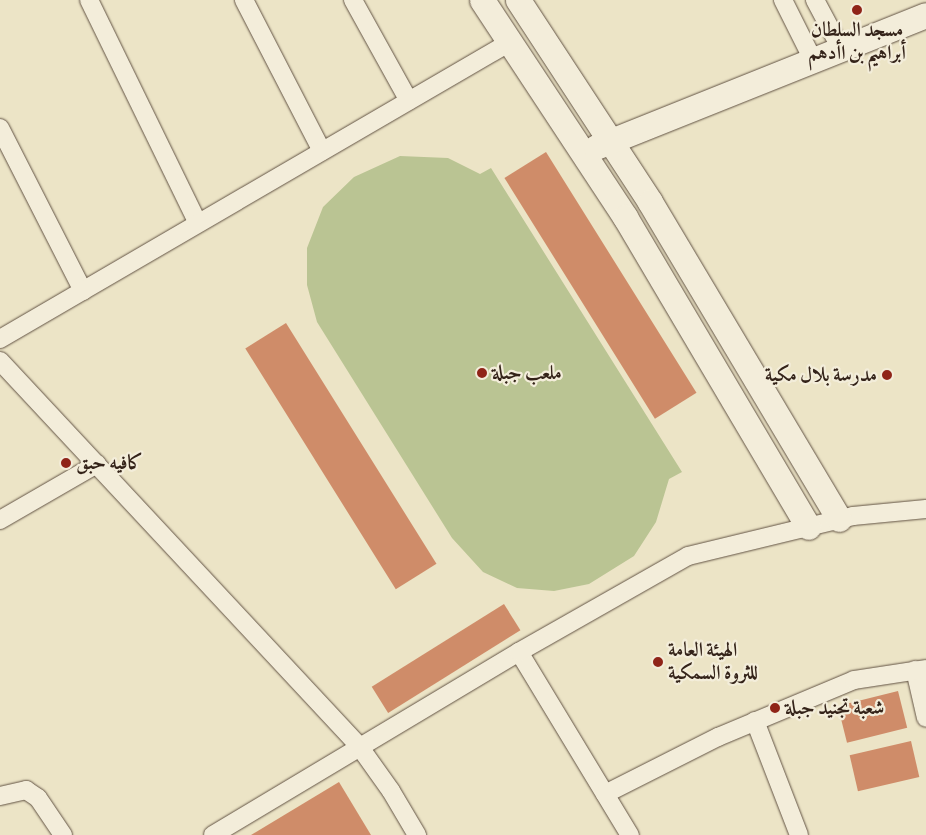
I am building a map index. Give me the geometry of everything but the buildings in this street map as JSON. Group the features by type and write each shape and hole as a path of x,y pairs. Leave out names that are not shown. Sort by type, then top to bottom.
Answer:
{"street":[{"path":"89,0 198,223"},
{"path":"244,0 322,151"},
{"path":"353,0 409,101"},
{"path":"482,0 624,217 808,527"},
{"path":"518,0 650,202 840,519"},
{"path":"783,0 813,60"},
{"path":"816,0 841,49"},
{"path":"582,152 926,15"},
{"path":"0,339 510,42"},
{"path":"0,128 83,291"},
{"path":"0,361 359,746 391,791 417,835"},
{"path":"0,520 97,464"},
{"path":"213,835 519,652 688,556 840,519 926,509"},
{"path":"519,652 630,835"},
{"path":"605,794 755,721 854,680 921,670 926,718"},
{"path":"755,721 799,835"},
{"path":"0,796 26,790 38,798 63,835"}],"green space":[{"path":"400,156 448,158 480,174 491,168 682,472 669,479 656,522 634,556 589,584 554,591 517,588 483,572 452,538 317,322 307,285 307,248 323,207 354,177"}],"place":[{"name":"مسجد السلطان أبراهيم بن اأدهم","path":"857,10"},
{"name":"ملعب جبلة","path":"482,373"},
{"name":"مدرسة بلال مكية","path":"887,375"},
{"name":"كافيه حبق","path":"66,463"},
{"name":"الهيئة العامة للثروة السمكية","path":"658,662"},
{"name":"شعبة تجنيد جبلة","path":"775,708"}]}
